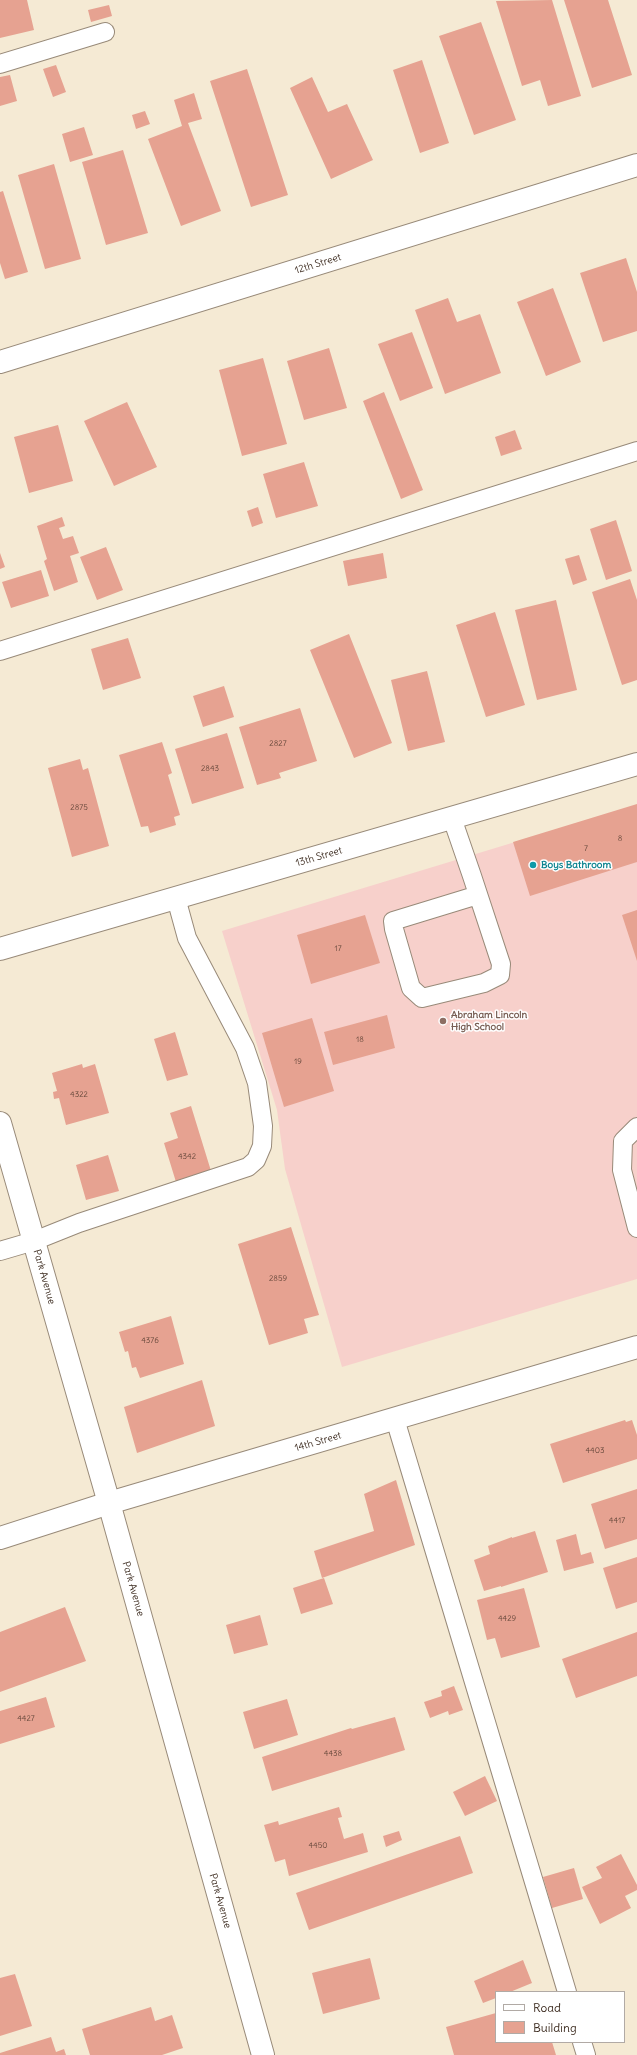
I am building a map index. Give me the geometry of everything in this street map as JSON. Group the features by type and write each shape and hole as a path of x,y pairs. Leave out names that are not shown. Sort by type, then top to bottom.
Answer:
{"street":[{"name":"12th Street","path":"0,362 637,165"},
{"name":"13th Street","path":"0,949 637,764"},
{"name":"Park Avenue","path":"0,1123 109,1503 263,2055"},
{"name":"14th Street","path":"0,1538 109,1503 637,1347"}],"lane":[{"path":"0,64 105,32"},
{"path":"0,651 637,451"},
{"path":"452,818 472,876 501,964 500,975 484,983 422,998 411,988 393,921 478,895"},
{"path":"0,1251 34,1241 79,1223 248,1167 256,1160 262,1146 263,1126 258,1083 245,1048 187,938 176,898"},
{"path":"637,1127 623,1141 622,1170 637,1228"},
{"path":"395,1419 567,1991"},
{"path":"582,2043 586,2055"}],"shaded area":[{"name":"Abraham Lincoln High School","path":"637,805 637,1279 342,1367 285,1169 277,1110 222,931"}],"building":[{"path":"0,0 27,0 34,30 0,38"},
{"path":"552,0 581,96 548,106 540,80 522,86 496,1"},
{"path":"564,0 608,0 632,75 592,88"},
{"path":"109,5 112,16 91,22 88,10"},
{"path":"481,22 516,120 474,135 439,36"},
{"path":"422,60 449,143 420,153 393,70"},
{"path":"56,65 66,92 53,97 43,69"},
{"path":"247,69 288,195 251,207 210,81"},
{"path":"10,75 17,101 0,106 0,77"},
{"path":"312,77 328,112 347,104 373,160 331,179 290,88"},
{"path":"194,93 202,119 188,123 221,211 181,226 148,139 182,126 174,100"},
{"path":"145,111 150,124 136,129 132,115"},
{"path":"84,127 93,155 70,162 62,134"},
{"path":"123,150 148,233 106,245 82,162"},
{"path":"54,164 81,259 45,269 18,175"},
{"path":"3,191 28,272 5,279 0,263 0,192"},
{"path":"626,258 637,292 637,331 603,342 580,273"},
{"path":"553,288 581,362 546,376 517,302"},
{"path":"448,298 457,322 480,314 501,373 445,394 415,310"},
{"path":"412,332 433,388 400,401 378,344"},
{"path":"329,348 347,408 304,420 287,361"},
{"path":"263,358 287,444 242,456 219,370"},
{"path":"384,392 423,490 401,499 363,401"},
{"path":"127,402 157,467 114,486 84,421"},
{"path":"58,425 73,481 29,493 14,437"},
{"path":"515,430 522,449 501,456 495,437"},
{"path":"304,462 318,506 276,518 263,474"},
{"path":"258,507 263,523 252,527 247,511"},
{"path":"62,517 65,526 59,528 63,539 73,536 79,553 70,556 78,582 54,591 44,561 47,559 37,526"},
{"path":"616,520 632,571 606,580 590,529"},
{"path":"106,547 123,590 97,600 80,557"},
{"path":"0,553 5,567 0,569"},
{"path":"383,553 387,578 348,586 343,561"},
{"path":"579,555 587,580 573,585 565,559"},
{"path":"41,570 49,596 11,608 2,582"},
{"path":"630,579 637,600 637,680 622,685 592,592"},
{"path":"556,600 577,690 537,700 515,610"},
{"path":"495,612 525,705 486,717 456,625"},
{"path":"349,634 392,743 354,758 310,650"},
{"path":"128,638 141,678 103,690 91,649"},
{"path":"427,671 445,742 408,751 391,680"},
{"path":"224,686 234,717 203,727 193,696"},
{"path":"300,708 317,761 279,773 281,778 257,785 239,727"},
{"path":"227,733 244,788 192,804 175,749"},
{"path":"162,742 172,773 168,775 180,815 174,817 176,825 150,833 148,826 141,827 119,755"},
{"path":"80,759 83,770 88,768 109,846 72,857 48,768"},
{"path":"637,804 637,862 530,896 513,842"},
{"path":"637,910 637,961 622,915"},
{"path":"365,915 380,963 311,984 297,935"},
{"path":"387,1015 395,1048 333,1065 324,1032"},
{"path":"312,1018 334,1091 284,1107 262,1033"},
{"path":"175,1032 188,1075 167,1081 154,1039"},
{"path":"82,1064 83,1068 95,1064 109,1113 66,1125 59,1098 54,1099 53,1092 57,1091 52,1073"},
{"path":"191,1106 211,1171 176,1182 164,1143 178,1138 170,1113"},
{"path":"108,1155 119,1191 86,1200 76,1165"},
{"path":"291,1227 319,1315 304,1319 308,1333 269,1345 238,1244"},
{"path":"171,1316 184,1364 140,1378 136,1367 132,1368 128,1351 125,1352 119,1332"},
{"path":"202,1380 215,1426 137,1453 124,1407"},
{"path":"625,1420 626,1422 632,1420 637,1435 637,1459 563,1483 550,1444"},
{"path":"396,1480 415,1545 322,1578 314,1551 374,1531 364,1494"},
{"path":"637,1489 637,1539 605,1549 591,1504"},
{"path":"535,1531 548,1572 484,1591 474,1560 490,1554 488,1546 512,1537"},
{"path":"576,1534 581,1555 591,1552 594,1563 564,1571 556,1540"},
{"path":"637,1557 637,1602 616,1609 603,1568"},
{"path":"324,1578 333,1604 301,1614 293,1588"},
{"path":"524,1588 540,1647 501,1658 495,1638 487,1640 477,1600"},
{"path":"65,1607 86,1661 0,1692 0,1632"},
{"path":"260,1615 268,1645 234,1654 226,1625"},
{"path":"637,1632 637,1676 576,1698 562,1659"},
{"path":"454,1686 463,1710 449,1715 448,1711 430,1718 424,1702 442,1696 441,1691"},
{"path":"46,1697 55,1727 0,1744 0,1711"},
{"path":"287,1699 298,1735 254,1749 243,1712"},
{"path":"395,1717 405,1750 272,1791 262,1757 351,1728 352,1729"},
{"path":"485,1776 497,1801 465,1816 453,1792"},
{"path":"339,1807 342,1817 338,1818 344,1839 363,1833 368,1852 289,1876 285,1859 275,1862 264,1825 278,1821 279,1825"},
{"path":"399,1831 402,1840 386,1847 383,1836"},
{"path":"460,1836 473,1873 309,1930 296,1893"},
{"path":"621,1854 637,1885 637,1890 625,1896 631,1908 600,1924 582,1887 602,1878 596,1867"},
{"path":"574,1868 583,1899 552,1908 543,1877"},
{"path":"370,1958 380,1999 323,2014 312,1973"},
{"path":"523,1960 532,1983 512,1991 495,1991 495,1998 483,2003 474,1981"},
{"path":"15,1974 32,2026 0,2036 0,1978"},
{"path":"151,2007 155,2021 172,2015 183,2048 162,2055 90,2055 82,2029"},
{"path":"495,2013 495,2043 552,2043 556,2055 454,2055 446,2027"},
{"path":"51,2037 56,2052 64,2049 66,2055 0,2055 0,2053"}],"place":[{"name":"Boys Bathroom","path":"533,865"},
{"name":"Abraham Lincoln High School","path":"443,1021"}]}
